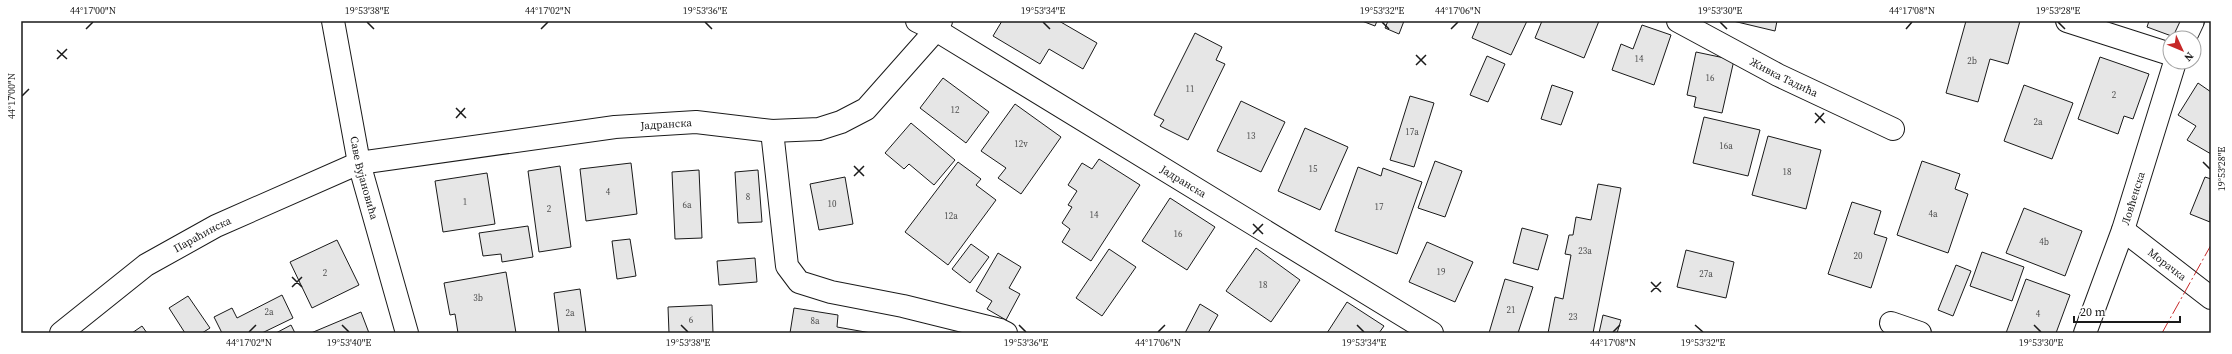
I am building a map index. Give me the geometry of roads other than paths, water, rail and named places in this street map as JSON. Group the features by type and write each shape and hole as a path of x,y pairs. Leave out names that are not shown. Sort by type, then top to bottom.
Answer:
{"street":[{"name":"Саве Вујановића","path":"333,21 359,162 407,333"},
{"name":"Живка Тадића","path":"1678,21 1778,74 1892,130"},
{"path":"2067,21 2162,51"},
{"name":"Јадранска","path":"359,162 615,127 696,122 772,131 819,129 842,122 866,109 931,24 1432,333"},
{"name":"Ловћенска","path":"2085,333 2122,230 2172,70"},
{"path":"772,131 787,266 799,282 831,292 903,306 1000,330 1006,333"},
{"name":"Параћинска","path":"61,333 146,265 216,226 359,162"},
{"name":"Морачка","path":"2122,230 2211,298"},
{"path":"1891,323 1920,333"}]}
